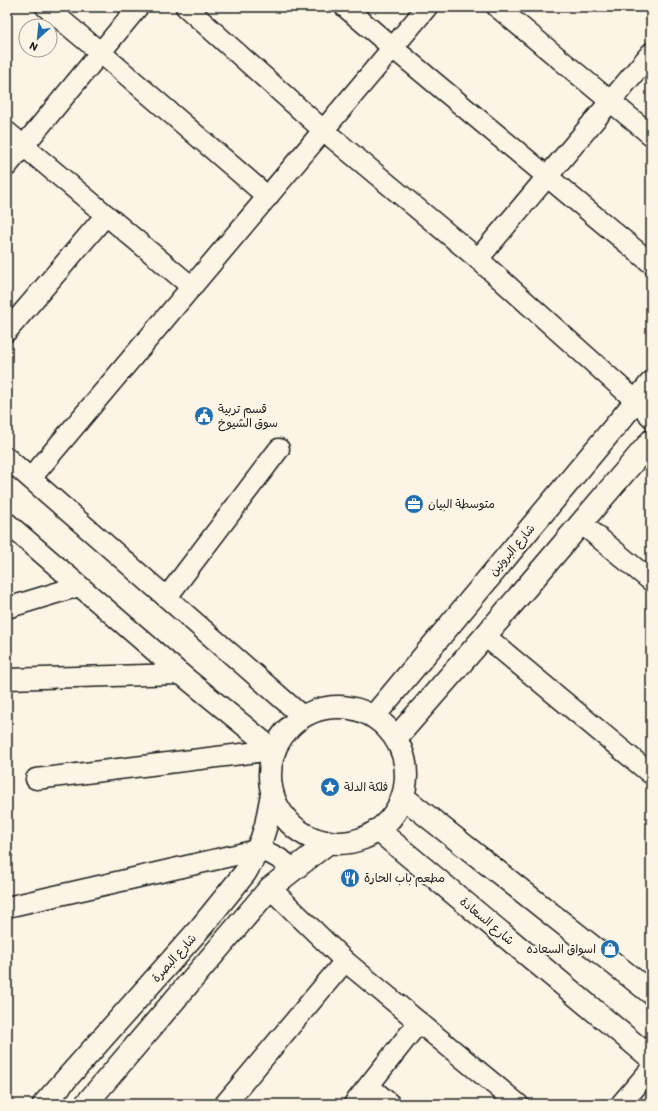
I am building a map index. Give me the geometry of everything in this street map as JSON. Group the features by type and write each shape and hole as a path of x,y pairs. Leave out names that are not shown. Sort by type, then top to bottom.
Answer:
{"main road":[{"name":"شارع البروتين","path":"374,716 651,383"},
{"path":"396,738 651,441"},
{"path":"338,706 356,709 374,716 386,726 396,738 404,756 407,776 403,797 393,815 378,830 363,838 346,842 329,842 310,837 293,826 281,812 272,794 270,772 274,750 286,731 302,716 319,709 338,706"},
{"name":"شارع البصرة","path":"44,1104 202,926 245,873 257,850 266,825 272,794"},
{"path":"403,797 651,993"},
{"name":"شارع السعادة","path":"378,830 651,1058"},
{"path":"86,1104 270,888 329,842"}],"street":[{"path":"46,7 268,197"},
{"path":"7,166 138,7"},
{"path":"186,7 323,130 478,259 636,400 651,417"},
{"path":"345,7 651,263"},
{"path":"31,478 427,7"},
{"path":"497,7 651,135"},
{"path":"478,259 651,53"},
{"path":"7,132 192,287"},
{"path":"7,331 106,215"},
{"path":"167,597 279,449"},
{"path":"7,458 302,716"},
{"path":"7,523 182,674 274,750"},
{"path":"581,523 651,581"},
{"path":"7,608 79,586"},
{"path":"485,636 651,774"},
{"path":"7,679 182,674"},
{"path":"36,779 274,750"},
{"path":"7,906 257,850 274,855 294,869"},
{"path":"270,888 345,961 518,1104"},
{"path":"224,1104 345,961"},
{"path":"354,1104 419,1022"},
{"path":"621,1104 651,1069"},
{"path":"369,1086 390,1104"}],"shaded area":[{"path":"651,1085 651,1104 635,1104"}],"place":[{"name":"قسم تربية سوق الشيوخ","path":"204,416"},
{"name":"متوسطة البيان","path":"414,504"},
{"name":"فلكة الدلة","path":"330,787"},
{"name":"مطعم باب الحارة","path":"350,878"},
{"name":"اسواق السعاده","path":"610,949"}]}
